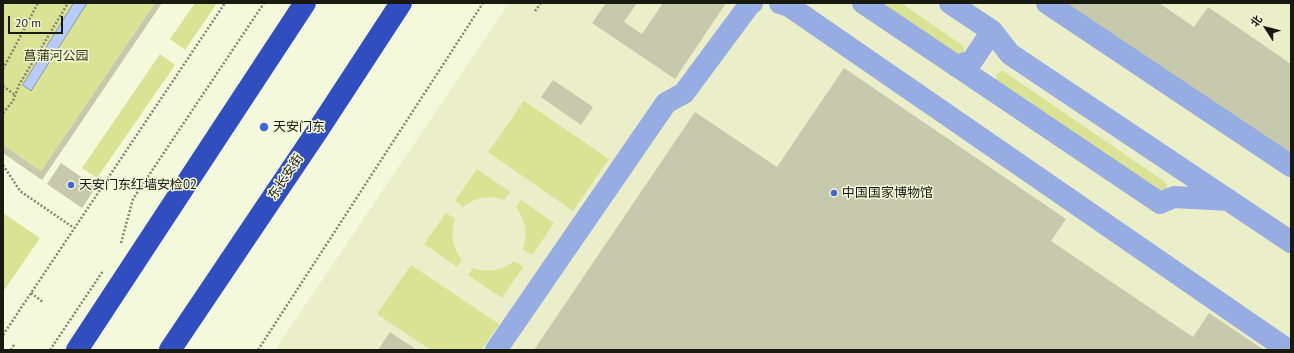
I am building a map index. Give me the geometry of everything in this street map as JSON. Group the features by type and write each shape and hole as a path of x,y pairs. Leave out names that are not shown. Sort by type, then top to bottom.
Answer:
{"highway":[{"path":"77,350 305,3"},
{"name":"东长安街","path":"170,350 401,3"}],"lane":[{"path":"496,350 666,103 684,93 752,3"},
{"path":"780,3 789,6 1288,350"},
{"path":"863,3 1160,203 1174,197 1229,200"},
{"path":"950,3 992,31 1010,54 1291,242"},
{"path":"1047,3 1291,166"},
{"path":"956,66 972,61 992,31"}],"path":[{"path":"3,69 38,3"},
{"path":"3,113 13,101 19,85 68,3"},
{"path":"3,335 225,3"},
{"path":"118,248 122,242 133,199 264,3"},
{"path":"258,350 483,3"},
{"path":"535,11 541,3"},
{"path":"3,86 16,95"},
{"path":"3,165 20,191 74,228"},
{"path":"50,350 105,268"},
{"path":"31,293 43,302"},
{"path":"11,350 15,343"}],"shaded area":[{"path":"509,3 1291,3 1291,350 275,350"}],"green space":[{"name":"菖蒲河公园","path":"3,3 155,3 41,171 3,145"},
{"path":"195,3 217,3 185,50 170,39"},
{"path":"879,3 901,3 962,45 964,52 958,56"},
{"path":"160,54 175,65 97,178 82,168"},
{"path":"1002,71 1165,182 1167,189 1161,194 996,80 997,74"},
{"path":"524,101 609,159 573,211 488,152"},
{"path":"477,169 510,192 504,200 488,197 473,201 463,207 455,201"},
{"path":"521,200 554,223 532,255 523,249 526,232 522,217 516,207"},
{"path":"3,213 40,238 3,292"},
{"path":"446,213 455,219 452,236 454,246 462,260 457,267 424,244"},
{"path":"514,261 523,267 502,298 468,275 473,268 490,271 500,269"},
{"path":"411,265 499,324 481,350 431,350 377,314"}],"water":[{"path":"74,3 87,3 31,91 23,85"}],"building":[{"path":"155,3 162,3 42,180 3,153 3,145 41,171"},
{"path":"606,3 637,3 624,22 642,34 663,3 726,3 675,79 592,23"},
{"path":"1061,3 1159,3 1194,27 1208,7 1291,64 1291,158"},
{"name":"中国国家博物馆","path":"844,68 1066,219 1051,241 1193,337 1209,313 1264,350 534,350 695,112 777,167"},
{"path":"553,80 593,107 581,125 541,97"},
{"name":"天安门东红墙安检02","path":"61,163 96,187 82,208 47,184"},
{"path":"390,332 417,350 378,350"}],"place":[{"name":"天安门东","path":"264,127"},
{"name":"天安门东红墙安检02","path":"71,185"},
{"name":"中国国家博物馆","path":"834,193"}]}
